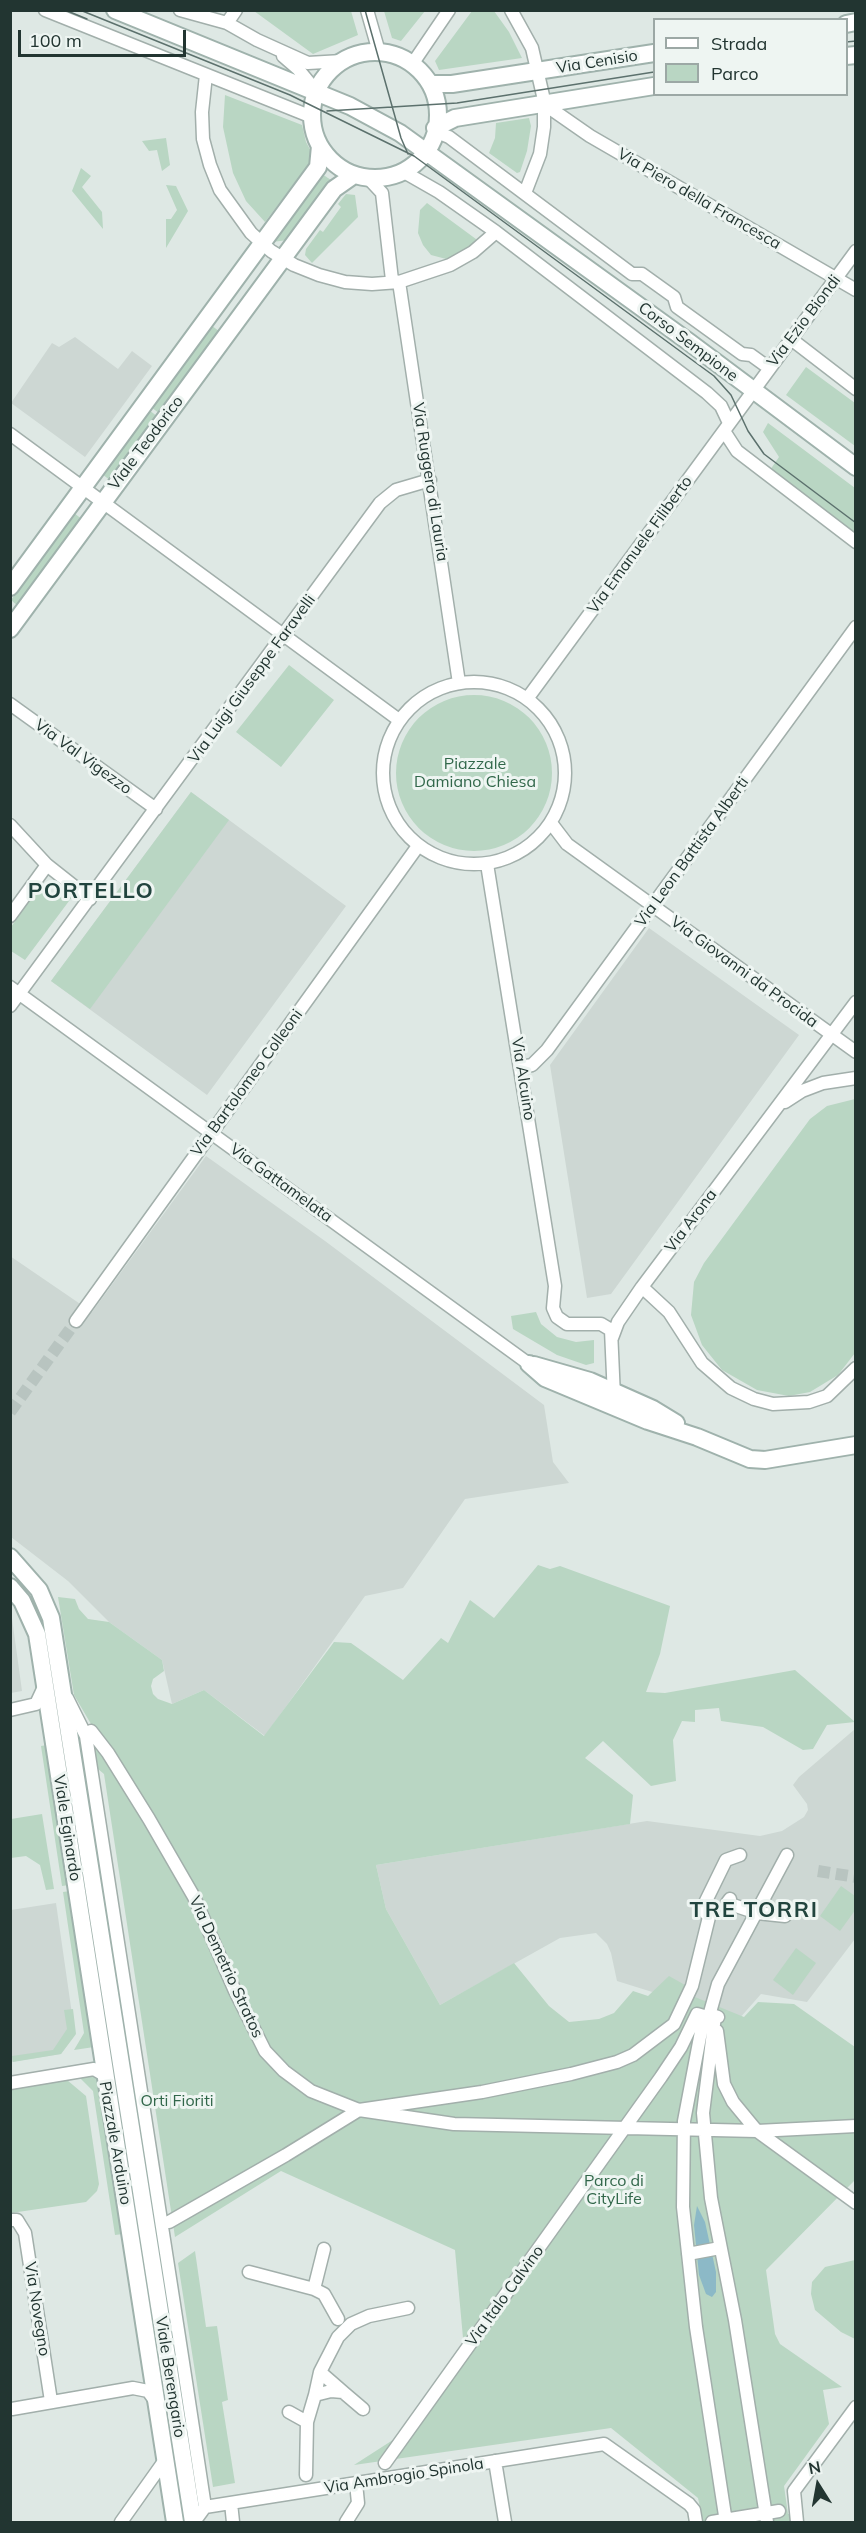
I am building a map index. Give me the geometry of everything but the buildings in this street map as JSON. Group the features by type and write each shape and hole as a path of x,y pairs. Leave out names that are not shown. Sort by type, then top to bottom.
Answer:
{"main road":[{"name":"Corso Sempione","path":"123,12 370,116 425,150 855,467"},
{"path":"379,52 392,54 413,63 432,84 436,99 434,129 425,150 404,172 382,178 361,177 331,161 320,146 312,117 316,92 327,75 342,61 364,53 379,52"},
{"name":"Via Cenisio","path":"432,84 539,71 653,53"},
{"name":"Via Cenisio","path":"434,129 455,118 653,86"},
{"name":"Viale Teodorico","path":"10,587 318,167 320,146"},
{"name":"Viale Teodorico","path":"10,629 333,189 361,177"},
{"path":"529,1364 545,1378 614,1398 648,1421 697,1437 750,1459 765,1460 855,1445"},
{"name":"Viale Eginardo","path":"10,1557 39,1590 51,1618 120,2009 138,2175"},
{"name":"Viale Eginardo","path":"10,1587 22,1601 37,1634 106,2076"},
{"path":"66,1821 81,1867 102,2000 106,2007 120,2009"},
{"path":"106,2076 116,2089 126,2151 138,2175"},
{"name":"Piazzale Arduino","path":"106,2076 130,2235"},
{"name":"Piazzale Arduino","path":"138,2175 148,2232"},
{"name":"Viale Berengario","path":"148,2232 193,2523"},
{"name":"Viale Berengario","path":"130,2235 175,2523"}],"street":[{"path":"45,10 312,117"},
{"path":"180,10 227,23 308,63 342,61"},
{"path":"216,10 227,23"},
{"path":"227,23 236,10"},
{"path":"367,10 379,52"},
{"path":"413,63 449,10"},
{"path":"511,10 526,36 539,71 544,104 540,154 525,193"},
{"path":"272,47 298,69 316,92"},
{"path":"206,75 202,125 210,165 230,207 263,244 283,258 332,279 372,284 399,282 450,266 499,235"},
{"name":"Via Piero della Francesca","path":"544,104 590,136 855,290"},
{"name":"Corso Sempione","path":"434,129 449,137 632,274 642,274 674,297 677,307 742,354 751,355 769,368"},
{"name":"Corso Sempione","path":"404,172 440,192 712,396 721,406 726,427 737,451 855,542"},
{"name":"Via Ruggero di Lauria","path":"361,177 382,193 392,280 399,282 459,683"},
{"name":"Via Ezio Biondi","path":"753,391 855,252"},
{"path":"791,339 855,389"},
{"name":"Via Emanuele Filiberto","path":"527,699 753,391"},
{"path":"10,434 399,720"},
{"name":"Via Luigi Giuseppe Faravelli","path":"15,990 90,899 286,635 380,503 396,490 430,480"},
{"name":"Via Leon Battista Alberti","path":"521,1067 532,1065 543,1055 855,627"},
{"path":"459,683 489,683 508,688 527,699 542,712 554,728 564,756 566,776 563,795 551,823 525,849 505,859 487,864 449,861 418,846 396,820 384,791 382,770 385,749 399,720 424,696 459,683"},
{"name":"Via Val Vigezzo","path":"10,704 156,810"},
{"name":"Via Giovanni da Procida","path":"551,823 567,843 855,1052"},
{"path":"10,825 47,865 90,899"},
{"name":"Via Bartolomeo Colleoni","path":"76,1321 418,846"},
{"name":"Via Alcuino","path":"487,864 521,1067 555,1295 554,1311 564,1323 571,1325 604,1324 611,1330 612,1339"},
{"path":"10,916 47,865"},
{"path":"10,1006 15,990"},
{"name":"Via Gattamelata","path":"15,990 529,1364"},
{"name":"Via Arona","path":"612,1339 618,1322 642,1287 855,1002"},
{"name":"Via Arona","path":"777,1107 802,1091 823,1083 855,1078"},
{"path":"642,1287 669,1312 702,1363 730,1388 754,1399 786,1405 809,1402 827,1395 855,1368"},
{"path":"612,1339 610,1353 614,1398"},
{"path":"10,1710 36,1704 45,1683"},
{"name":"Via Demetrio Stratos","path":"91,1731 108,1753 195,1897 235,1991 266,2051 284,2070 311,2091 359,2110 454,2124 708,2130"},
{"path":"169,2222 359,2110 482,2092 537,2081 617,2062 633,2055 674,2024 692,1986 710,1917 702,1909 726,1860 740,1855"},
{"path":"726,2521 696,2327 692,2253 683,2207 680,2129 711,2018 718,1984 787,1855"},
{"path":"730,1899 727,1903 758,1913 785,1916"},
{"name":"Viale Eginardo","path":"120,2009 134,2049"},
{"name":"Via Italo Calvino","path":"385,2463 681,2047 697,2014 711,2018"},
{"path":"711,2018 703,2113 708,2130 716,2249 737,2330 766,2518"},
{"path":"711,2018 724,2084 733,2102 758,2131 855,2203"},
{"name":"Piazzale Arduino","path":"134,2049 166,2254"},
{"name":"Piazzale Arduino","path":"10,2083 94,2069 106,2076"},
{"path":"708,2130 758,2131 855,2126"},
{"name":"Via Novegno","path":"14,2220 25,2233 51,2401"},
{"path":"314,2289 324,2249"},
{"path":"692,2253 716,2249"},
{"name":"Viale Berengario","path":"166,2254 205,2507 193,2523"},
{"path":"249,2272 314,2289 324,2294 339,2319 338,2337"},
{"path":"306,2475 307,2422 321,2372 338,2337 351,2324 369,2316 408,2308"},
{"path":"339,2319 351,2324"},
{"path":"321,2372 363,2409"},
{"path":"11,2409 137,2388 148,2391 156,2403"},
{"path":"315,2395 343,2392"},
{"path":"797,2523 794,2491 855,2407"},
{"path":"289,2412 307,2422"},
{"name":"Via Ambrogio Spinola","path":"205,2507 604,2444 689,2504 694,2510 696,2523"},
{"path":"121,2523 165,2460"},
{"path":"495,2462 505,2523"},
{"path":"346,2523 358,2503 356,2483"},
{"path":"231,2503 233,2523"},
{"path":"712,2522 766,2518 779,2511"}],"shaded area":[{"path":"75,337 118,369 132,351 152,366 85,457 11,403 52,343 59,347"},
{"path":"191,792 346,906 207,1095 51,981"},
{"path":"649,928 799,1035 611,1294 587,1298 550,1065"},
{"path":"206,1156 325,1241 544,1405 553,1462 569,1483 465,1499 403,1588 365,1596 265,1736 204,1690 172,1704 162,1660 109,1622 68,1581 11,1537 10,1256 92,1312"},
{"path":"11,1611 22,1691 10,1693"},
{"path":"855,1729 855,1939 807,2002 761,1994 739,2019 617,1981 611,1953 607,1944 596,1933 560,1938 440,2005 386,1909 376,1865 647,1821 760,1836 782,1831 804,1817 808,1810 807,1804 793,1785 799,1777"},
{"path":"56,1903 75,2035 61,2054 11,2062 11,1910"}],"green space":[{"path":"384,10 425,11 401,41 392,38"},
{"path":"254,11 351,11 358,35 313,54"},
{"path":"472,11 494,11 509,32 522,58 439,70 435,61"},
{"path":"225,95 302,125 306,142 314,157 265,222 246,201 233,173 223,127"},
{"path":"529,118 531,126 527,151 520,172 517,173 489,153 495,138 496,123"},
{"path":"166,138 170,165 162,171 157,150 149,151 142,141"},
{"path":"81,168 91,176 82,187 102,212 103,229 72,191"},
{"path":"322,174 331,180 288,240 272,242"},
{"path":"166,185 176,186 188,211 166,248 166,219 171,219 177,210"},
{"path":"346,194 355,195 358,217 312,263 305,255 306,249 320,230 323,232 341,207 338,204"},
{"path":"427,203 480,242 450,260 431,255 423,245 418,233 420,210"},
{"path":"211,325 220,332 160,414 151,407"},
{"path":"806,367 855,403 855,446 786,395"},
{"path":"149,410 158,417 111,481 102,474"},
{"path":"768,423 855,488 855,535 768,473 779,457 763,432"},
{"path":"74,513 83,520 19,607 11,600"},
{"path":"289,665 334,700 281,767 236,732"},
{"name":"Piazzale Damiano Chiesa","path":"474,695 504,701 529,718 546,743 552,773 546,803 529,828 504,845 474,851 444,845 419,828 402,803 396,773 402,743 419,718 444,701"},
{"path":"191,792 229,820 90,1009 51,981"},
{"path":"40,886 53,894 59,888 72,897 25,960 11,951 11,927"},
{"path":"855,1099 855,1353 838,1375 810,1392 789,1396 757,1390 722,1370 702,1345 691,1315 694,1282 704,1263 810,1119 827,1106"},
{"path":"536,1312 541,1324 557,1337 576,1342 594,1340 594,1363 586,1365 557,1355 513,1329 511,1316"},
{"name":"Parco di CityLife","path":"538,1565 550,1569 560,1566 670,1606 660,1654 646,1692 665,1693 795,1670 855,1722 827,1725 813,1749 803,1750 763,1727 721,1721 719,1708 695,1710 695,1722 682,1721 673,1740 676,1781 651,1786 603,1741 585,1758 633,1795 630,1824 376,1865 386,1909 440,2005 514,1963 549,2006 569,2022 599,2019 614,2013 633,1991 648,1996 669,1976 685,1985 685,1993 744,2017 758,2002 794,2004 855,2047 855,2180 766,2270 775,2334 780,2344 842,2387 823,2390 829,2424 784,2486 788,2514 793,2513 794,2522 703,2522 698,2498 611,2428 354,2465 399,2436 464,2349 455,2250 281,2171 175,2237 104,1774 98,1769 91,1724 74,1695 58,1597 75,1599 79,1609 88,1619 109,1622 162,1660 164,1671 153,1679 151,1686 153,1694 158,1699 172,1704 204,1690 264,1736 334,1642 351,1643 403,1680 441,1638 448,1643 470,1600 494,1618"},
{"path":"76,1725 79,1728 123,2004 118,2002"},
{"path":"47,1745 69,1885 62,1886 41,1746"},
{"path":"42,1814 54,1889 46,1890 40,1865 26,1856 11,1858 11,1819"},
{"path":"841,1886 855,1896 856,1909 840,1931 820,1916"},
{"path":"70,1891 94,2047 74,2050 84,2033 63,1892"},
{"path":"796,1948 816,1963 793,1995 773,1980"},
{"path":"73,2009 76,2034 61,2054 13,2062 12,2056 53,2050 67,2029 64,2010"},
{"path":"98,2075 123,2234 115,2235 93,2091 78,2076"},
{"path":"67,2080 86,2096 99,2184 97,2191 86,2202 11,2213 11,2089"},
{"path":"195,2251 206,2327 217,2326 228,2400 222,2402 235,2483 213,2487 178,2263"},
{"path":"856,2260 855,2339 841,2332 815,2310 811,2294 812,2282 825,2267"}],"water":[{"path":"697,2206 705,2222 716,2272 716,2292 712,2297 706,2294 699,2275 694,2225"}],"tunnel":[{"path":"10,1412 76,1321"},
{"path":"818,1871 856,1877"}],"tram line":[{"path":"65,10 87,19"},
{"path":"80,10 290,95 414,156 714,376 731,395 748,431 764,454 856,523"},
{"path":"365,10 401,138 408,154"},
{"path":"848,42 856,41"},
{"path":"327,111 457,103 653,72"}],"district":[{"name":"PORTELLO","path":"91,891"},
{"name":"TRE TORRI","path":"754,1910"}],"park label":[{"name":"Orti Fioriti","path":"177,2101"}]}
